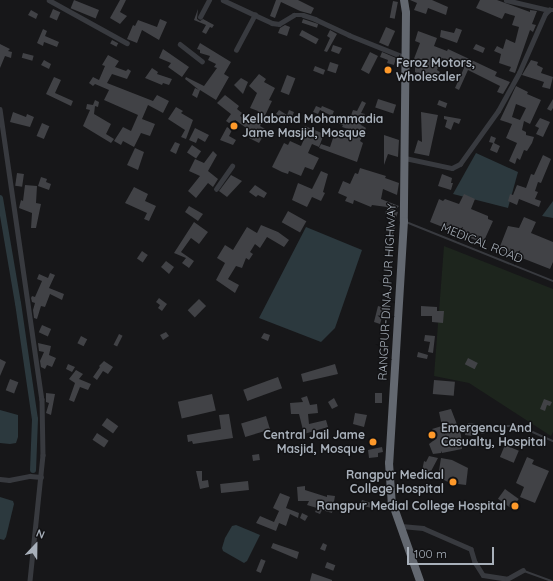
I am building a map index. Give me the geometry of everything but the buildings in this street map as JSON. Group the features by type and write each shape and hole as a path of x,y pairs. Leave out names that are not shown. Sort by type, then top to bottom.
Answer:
{"highway":[{"name":"RANGPUR-DINAJPUR HIGHWAY","path":"404,0 406,13 404,57 404,221 389,463 392,502 420,581"}],"street":[{"path":"49,0 127,43"},
{"path":"200,17 209,0"},
{"path":"223,0 276,24 294,15 303,15 404,57"},
{"path":"506,0 551,10"},
{"path":"405,158 452,168 460,164 498,112 519,73 545,14 551,10"},
{"path":"236,50 255,15"},
{"path":"180,44 202,61"},
{"path":"0,109 42,399 43,455 30,581"},
{"path":"216,189 232,166"},
{"path":"0,479 9,480 30,476 41,477"},
{"path":"400,526 423,528 471,549 475,562 483,575 507,579 523,570"}],"lane":[{"name":"MEDICAL ROAD","path":"404,221 553,281"},
{"path":"482,433 501,426 519,426 553,441"},
{"path":"523,570 551,581"}],"shaded area":[{"path":"476,153 518,172 508,208 453,194"},
{"path":"553,201 553,218 542,216"},
{"path":"306,227 362,250 335,328 321,342 259,318"},
{"path":"444,246 553,289 553,432 551,436 469,383 434,376"},
{"path":"0,410 18,415 18,437 16,443 0,443"},
{"path":"0,497 13,501 14,504 4,540 0,539"},
{"path":"236,525 260,535 247,561 244,563 223,551 222,548 225,538 232,526"}],"waterway":[{"path":"0,198 18,303 35,419 33,470"}],"place":[{"name":"Feroz Motors, Wholesaler","path":"388,70"},
{"name":"Kellaband Mohammadia Jame Masjid, Mosque","path":"234,126"},
{"name":"Emergency And Casualty, Hospital","path":"432,435"},
{"name":"Central Jail Jame Masjid, Mosque","path":"373,442"},
{"name":"Rangpur Medical College Hospital","path":"453,482"},
{"name":"Rangpur Medial College Hospital","path":"515,506"}]}
